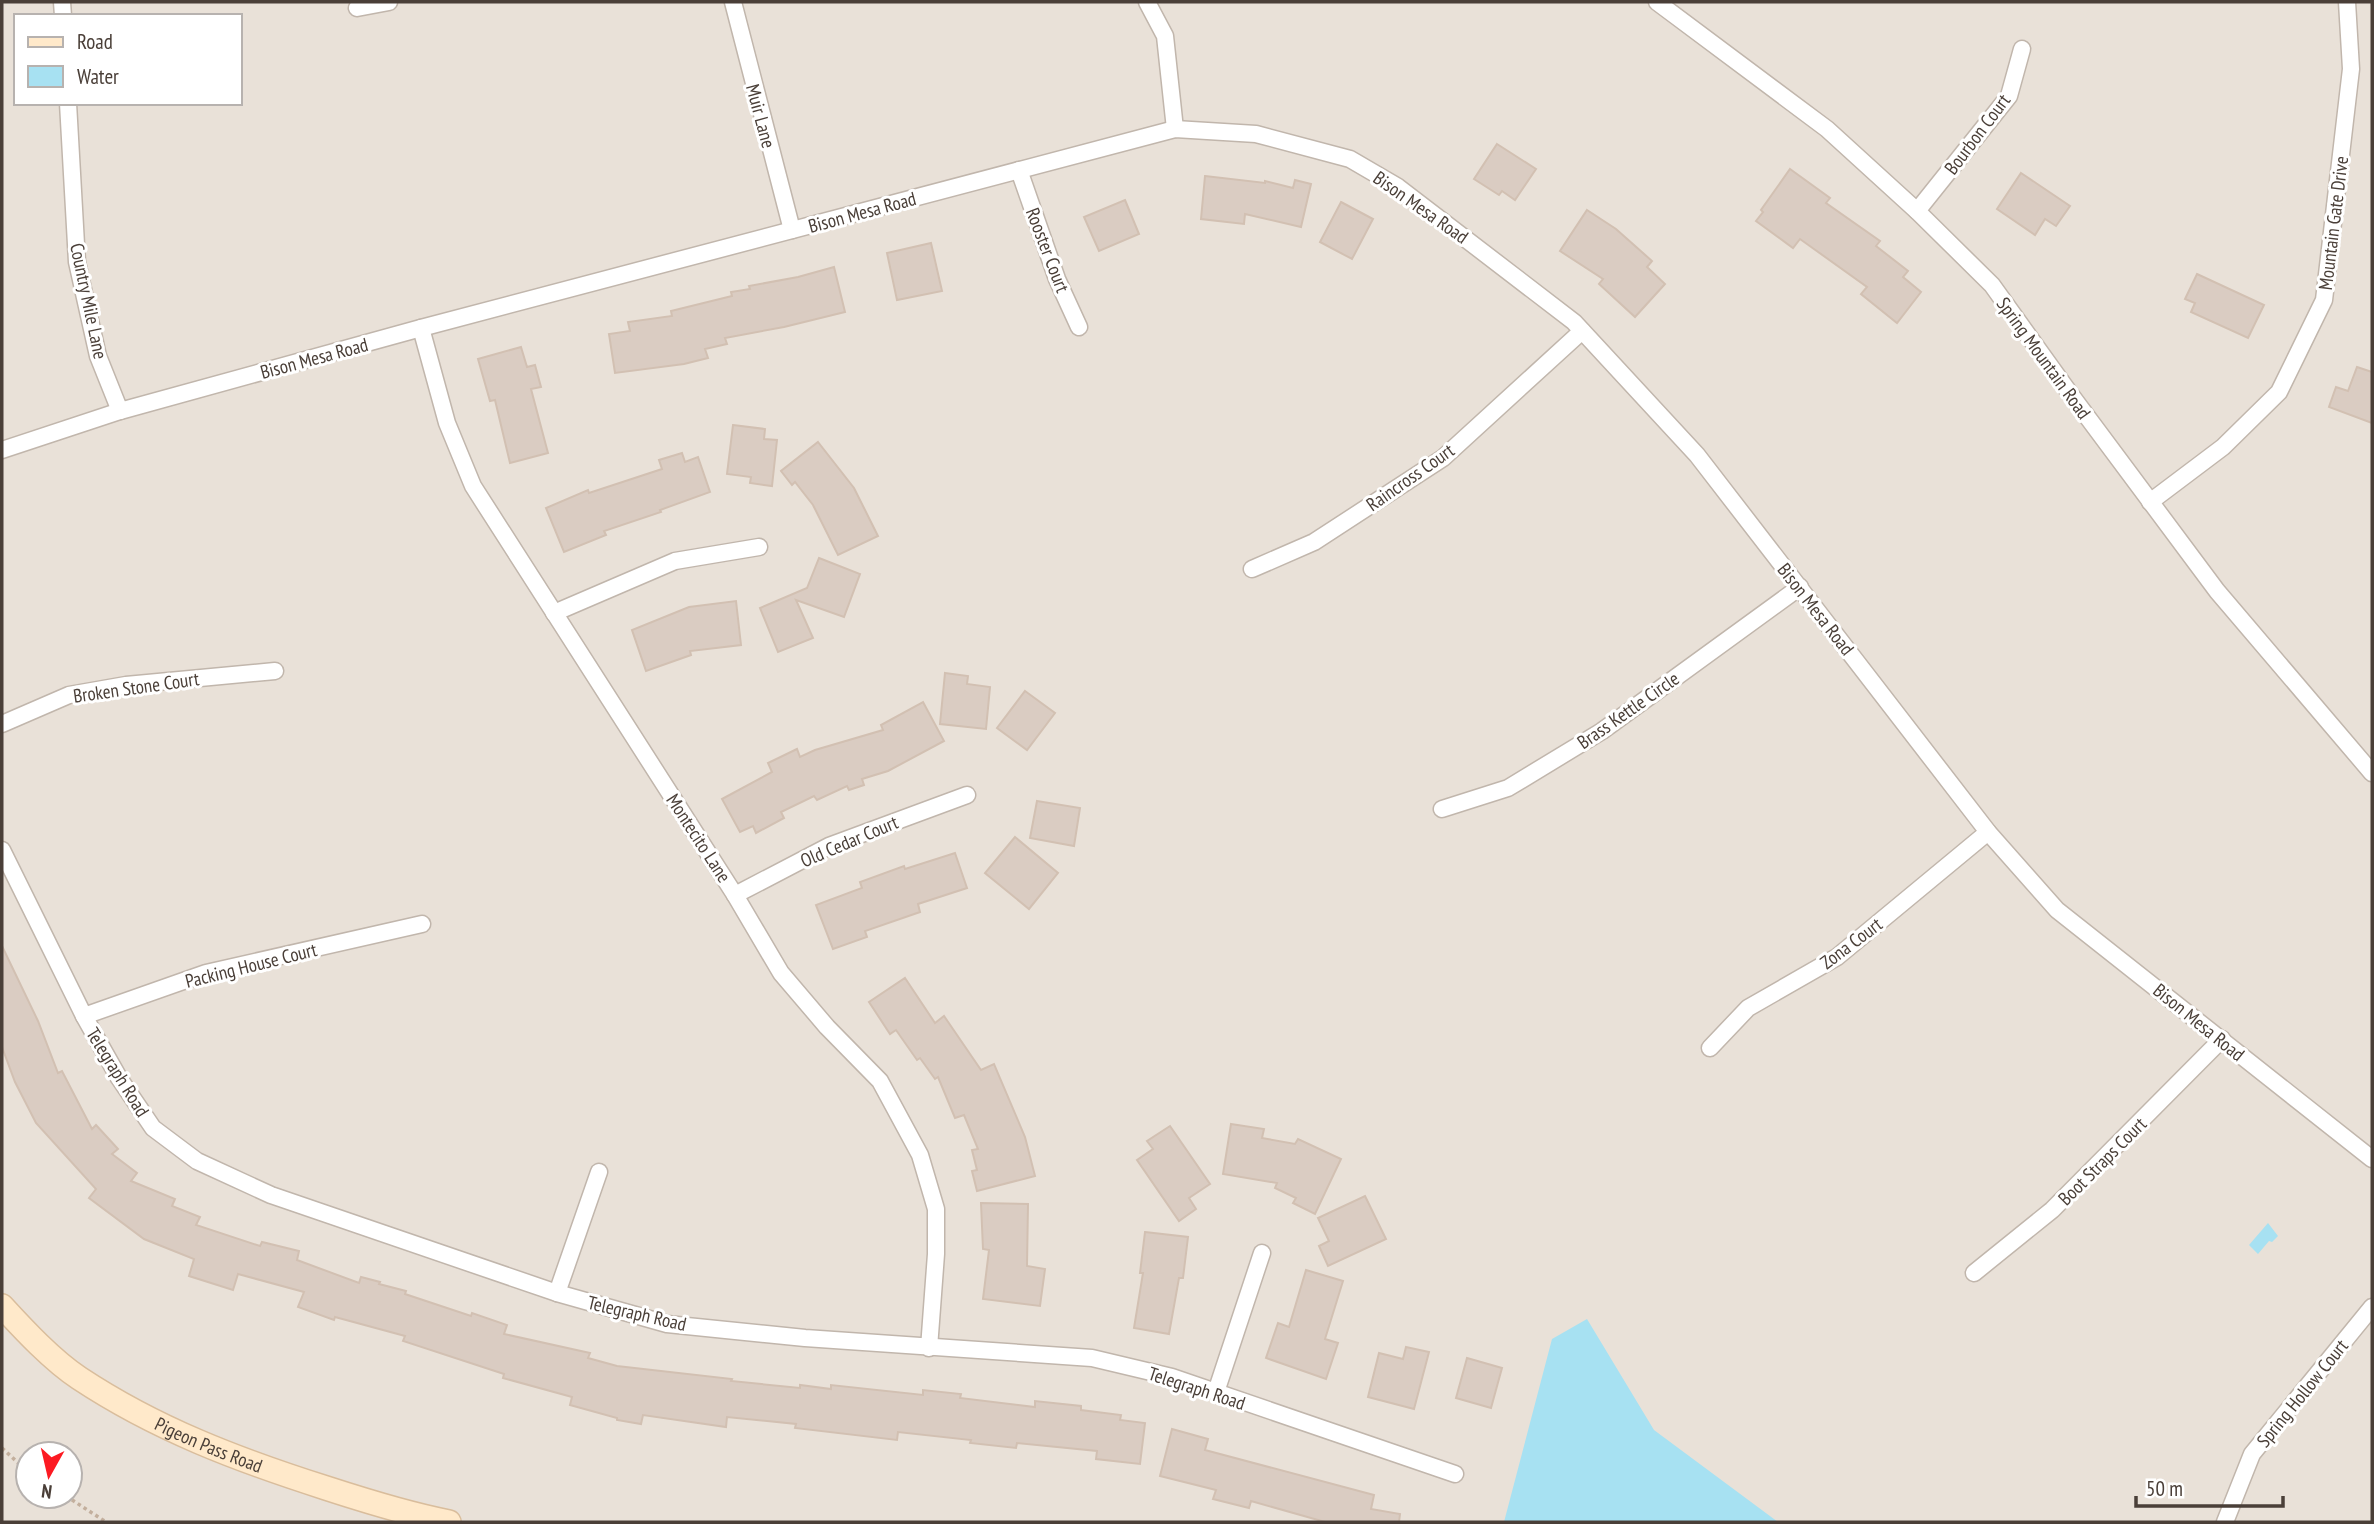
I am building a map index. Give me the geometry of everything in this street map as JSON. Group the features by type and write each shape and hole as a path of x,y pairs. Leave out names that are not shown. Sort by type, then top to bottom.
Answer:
{"street":[{"path":"357,8 389,2"},
{"name":"Muir Lane","path":"733,2 792,230"},
{"path":"1147,2 1165,36 1175,129"},
{"name":"Spring Mountain Road","path":"1657,2 1827,129 1917,211 1992,285 2217,591 2372,773"},
{"name":"Mountain Gate Drive","path":"2150,502 2223,447 2278,392 2324,300 2351,69 2347,2"},
{"name":"Bourbon Court","path":"1917,211 2009,96 2022,50"},
{"name":"Country Mile Lane","path":"68,105 77,262 98,356 120,411"},
{"name":"Bison Mesa Road","path":"2,450 120,411 421,328 1175,129 1256,134 1350,159 1398,187 1574,322 1697,455 1988,832 2057,910 2372,1159"},
{"name":"Rooster Court","path":"1018,170 1057,279 1079,327"},
{"name":"Montecito Lane","path":"421,328 447,423 473,486 736,895 781,973 827,1027 880,1081 920,1155 936,1209 936,1254 929,1348"},
{"name":"Raincross Court","path":"1252,569 1314,542 1443,458 1582,331"},
{"path":"554,613 675,561 759,547"},
{"name":"Brass Kettle Circle","path":"1443,809 1508,788 1602,731 1800,587"},
{"name":"Broken Stone Court","path":"2,724 69,695 126,685 275,671"},
{"name":"Old Cedar Court","path":"736,895 829,846 967,795"},
{"name":"Zona Court","path":"1710,1048 1748,1009 1837,957 1988,832"},
{"name":"Telegraph Road","path":"2,850 84,1016 119,1078 153,1128 197,1161 271,1195 557,1293 667,1324 929,1348 1092,1358 1172,1377 1455,1474"},
{"name":"Packing House Court","path":"84,1016 206,973 422,924"},
{"name":"Boot Straps Court","path":"1973,1273 2052,1210 2222,1040"},
{"path":"557,1293 598,1172"},
{"path":"1216,1392 1262,1253"},
{"name":"Pigeon Pass Road","path":"2,1306 24,1330 77,1377 173,1433 379,1514 449,1522"},
{"name":"Spring Hollow Court","path":"2225,1522 2252,1454 2372,1307"}],"path":[{"path":"84,1508 106,1522"}],"shaded area":[{"path":"2,2 2372,2 2372,1522 2,1522"}],"water":[{"path":"2268,1223 2278,1236 2272,1242 2269,1241 2258,1254 2249,1245"},
{"path":"1587,1319 1654,1430 1778,1522 1504,1522 1552,1339"}],"building":[{"path":"1497,144 1536,169 1515,200 1502,191 1499,195 1474,179"},
{"path":"1790,169 1830,198 1826,203 1880,241 1876,246 1908,271 1903,277 1921,292 1897,323 1861,294 1867,287 1800,239 1793,248 1756,221"},
{"path":"2021,173 2070,206 2056,226 2045,219 2035,235 1997,209"},
{"path":"1205,176 1265,181 1293,188 1295,180 1311,184 1301,227 1245,214 1244,224 1201,219"},
{"path":"1125,200 1139,234 1099,251 1084,217"},
{"path":"1341,202 1373,219 1352,259 1320,242"},
{"path":"1587,210 1616,229 1652,261 1647,267 1665,284 1635,317 1599,284 1603,279 1560,251"},
{"path":"931,243 942,291 897,300 887,253"},
{"path":"834,267 845,312 725,338 727,344 705,349 708,358 684,364 615,373 609,334 630,331 628,322 672,316 671,311 732,296 731,292 750,289 749,286"},
{"path":"2197,274 2264,305 2248,338 2191,312 2195,303 2185,299"},
{"path":"521,347 527,367 535,365 541,387 531,389 548,453 510,463 495,400 490,401 478,359"},
{"path":"2357,367 2372,372 2372,423 2329,407 2336,387 2348,391"},
{"path":"733,425 765,429 764,439 777,440 772,486 750,483 751,477 727,474"},
{"path":"818,442 854,488 878,536 838,555 813,505 795,482 792,485 781,471"},
{"path":"682,453 685,462 698,457 710,492 604,531 606,535 564,552 546,508 588,490 589,493 662,469 659,460"},
{"path":"819,558 860,574 844,617 796,600 813,638 778,652 760,608 807,588"},
{"path":"736,601 741,645 690,651 691,655 646,671 632,630 689,607"},
{"path":"945,673 968,676 967,684 990,687 986,729 940,724"},
{"path":"1025,691 1055,713 1027,750 997,728"},
{"path":"923,702 944,741 888,771 862,779 864,785 849,790 847,786 817,800 814,796 781,812 784,818 756,833 753,826 740,832 722,799 772,772 768,763 797,749 800,757 883,730 881,725"},
{"path":"1037,801 1080,808 1074,846 1030,838"},
{"path":"1015,837 1058,873 1029,909 985,873"},
{"path":"955,853 967,888 918,904 920,912 865,931 867,937 833,949 816,905 862,888 860,882 904,866 905,869"},
{"path":"2,946 38,1021 58,1073 62,1071 92,1129 96,1125 118,1149 112,1154 137,1173 131,1181 175,1199 172,1206 200,1217 196,1225 260,1246 262,1242 299,1251 297,1260 359,1283 361,1277 380,1282 379,1284 406,1291 405,1294 507,1325 504,1334 590,1353 588,1358 617,1366 800,1388 800,1385 831,1389 831,1385 923,1395 923,1390 961,1394 960,1398 1035,1407 1035,1401 1081,1406 1081,1410 1121,1415 1120,1420 1145,1423 1140,1464 1096,1459 1097,1451 1017,1443 1016,1448 898,1432 897,1440 795,1428 796,1424 727,1417 726,1427 643,1415 641,1424 617,1420 570,1405 572,1397 503,1378 504,1374 403,1341 405,1336 335,1317 334,1320 298,1307 304,1292 238,1274 233,1290 189,1276 194,1259 144,1239 89,1198 96,1189 36,1123 15,1082 2,1047"},
{"path":"905,978 935,1023 944,1016 981,1070 994,1064 1025,1137 1035,1176 977,1191 972,1171 977,1170 972,1150 978,1149 964,1115 955,1118 938,1077 935,1079 920,1058 917,1060 896,1030 890,1034 869,1002"},
{"path":"1231,1124 1264,1129 1262,1138 1295,1144 1298,1139 1341,1159 1315,1214 1293,1203 1296,1198 1275,1188 1277,1183 1223,1174"},
{"path":"1170,1126 1210,1184 1189,1198 1196,1209 1179,1221 1137,1160 1153,1149 1147,1141"},
{"path":"1365,1196 1386,1239 1328,1266 1319,1246 1329,1241 1318,1218"},
{"path":"981,1203 1028,1204 1027,1266 1045,1269 1040,1306 983,1299 989,1250 983,1249"},
{"path":"1145,1232 1188,1237 1183,1278 1179,1278 1169,1334 1134,1328 1143,1273 1140,1273"},
{"path":"1306,1270 1343,1281 1325,1339 1338,1343 1326,1379 1266,1358 1278,1323 1289,1327"},
{"path":"1406,1347 1429,1352 1414,1409 1368,1397 1379,1353 1403,1359"},
{"path":"1467,1358 1502,1368 1491,1408 1456,1398"},
{"path":"1172,1429 1208,1439 1205,1450 1374,1495 1371,1509 1400,1514 1399,1522 1325,1522 1251,1501 1249,1508 1213,1499 1216,1490 1160,1476"}]}
